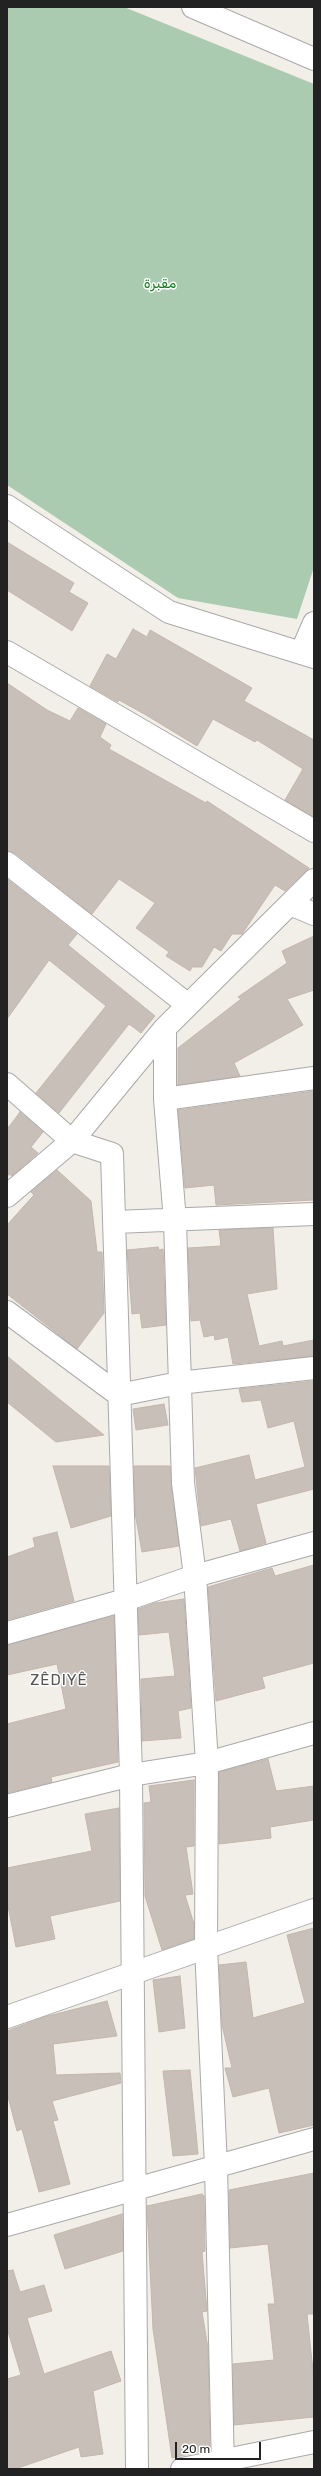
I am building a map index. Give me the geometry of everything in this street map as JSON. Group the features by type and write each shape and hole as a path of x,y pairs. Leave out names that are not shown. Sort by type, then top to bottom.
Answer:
{"street":[{"path":"193,7 314,59"},
{"path":"7,506 169,612 308,655 314,623"},
{"path":"7,652 314,831"},
{"path":"7,863 188,1005"},
{"path":"7,1196 72,1141 165,1028 314,880"},
{"path":"290,904 314,914"},
{"path":"165,1028 165,1099 175,1221 183,1483 195,1576 207,1763 206,1947 216,2167 223,2464"},
{"path":"165,1099 314,1078"},
{"path":"7,1084 72,1141 112,1154 131,1775 134,1972 134,2190 137,2469"},
{"path":"115,1222 175,1221 314,1214"},
{"path":"7,1312 119,1395 179,1383 314,1368"},
{"path":"7,1633 125,1600 195,1576 314,1543"},
{"path":"7,1806 131,1775 207,1763 314,1733"},
{"path":"7,2017 314,1910"},
{"path":"7,2225 314,2139"},
{"path":"182,2469 223,2464 314,2442"}],"green space":[{"name":"مقبرة","path":"7,7 124,7 314,84 314,567 297,619 178,598 7,485"}],"building":[{"path":"7,542 74,583 69,592 88,603 72,631 7,590"},
{"path":"133,629 147,637 150,630 252,688 244,701 314,740 314,817 285,800 303,769 257,740 255,742 213,719 197,746 146,715 119,700 118,702 90,686 107,654 116,659"},
{"path":"7,683 47,710 70,721 78,708 106,724 100,737 111,745 109,749 206,803 207,801 309,868 285,891 275,885 242,934 232,934 221,951 214,947 202,967 192,967 190,971 166,956 169,952 136,928 155,903 119,879 92,914 15,853 7,851"},
{"path":"7,879 77,934 68,945 155,1016 141,1033 129,1024 59,1113 36,1093 106,1006 49,960 7,1019"},
{"path":"314,936 314,990 287,999 303,1025 234,1063 240,1076 178,1085 178,1048 241,999 238,997 287,963 282,951"},
{"path":"314,1091 314,1200 216,1205 214,1185 185,1188 178,1110"},
{"path":"20,1112 43,1132 31,1147 38,1153 12,1176 9,1174 7,1177 7,1126 9,1127"},
{"path":"57,1170 91,1201 97,1252 102,1252 104,1313 77,1349 7,1294 7,1225 34,1195 31,1192"},
{"path":"273,1228 277,1289 247,1294 259,1346 282,1341 283,1346 314,1340 314,1356 233,1364 228,1337 215,1340 214,1335 204,1337 200,1320 191,1321 188,1248 221,1246 219,1230"},
{"path":"158,1247 159,1250 163,1249 166,1325 142,1328 140,1313 132,1314 127,1250"},
{"path":"7,1356 104,1435 56,1442 7,1402"},
{"path":"314,1381 314,1489 256,1504 266,1543 240,1551 231,1519 201,1526 195,1468 249,1455 255,1480 305,1467 294,1421 268,1428 261,1400 242,1402 239,1389"},
{"path":"164,1404 168,1425 136,1430 133,1409"},
{"path":"53,1466 109,1466 111,1516 71,1528"},
{"path":"134,1466 170,1466 179,1546 142,1552 135,1513"},
{"path":"57,1532 74,1601 7,1620 7,1557 35,1547 33,1538"},
{"path":"314,1565 314,1663 262,1677 265,1688 216,1701 208,1587 272,1568 275,1576"},
{"path":"184,1599 191,1708 178,1711 181,1738 142,1741 141,1679 175,1676 169,1632 139,1635 138,1609 155,1603"},
{"path":"114,1616 118,1762 51,1777 52,1782 7,1793 7,1724 66,1709 57,1664 7,1675 7,1645"},
{"path":"268,1759 276,1791 314,1786 314,1820 270,1827 271,1838 219,1844 219,1772"},
{"path":"194,1780 194,1846 186,1847 193,1894 185,1895 194,1924 194,1939 162,1950 145,1896 144,1803 151,1802 149,1786"},
{"path":"119,1808 120,1901 50,1916 55,1939 16,1947 7,1901 7,1868 92,1851 85,1814"},
{"path":"314,1928 314,2125 279,2133 269,2088 233,2097 225,2068 232,2068 222,2025 219,1965 246,1962 253,2018 305,2003 287,1935"},
{"path":"180,1976 185,2028 159,2032 153,1980"},
{"path":"107,2001 117,2036 53,2044 56,2075 120,2073 121,2083 52,2101 58,2120 53,2121 70,2184 39,2192 22,2129 17,2131 7,2093 7,2031 44,2017"},
{"path":"190,2070 198,2154 173,2156 163,2071"},
{"path":"314,2173 314,2314 307,2314 314,2380 314,2417 234,2425 233,2364 274,2360 268,2304 275,2304 268,2244 230,2248 229,2190"},
{"path":"202,2194 204,2196 205,2251 202,2252 207,2311 202,2312 208,2348 210,2449 172,2458 153,2329 147,2206"},
{"path":"122,2214 123,2251 65,2269 54,2235"},
{"path":"13,2270 20,2292 44,2285 52,2311 27,2318 44,2374 111,2351 121,2381 93,2391 103,2454 81,2457 79,2447 15,2469 7,2469 7,2379 21,2375 7,2328 7,2271"}],"district":[{"name":"ZÊDIYÊ","path":"59,1681"}]}
